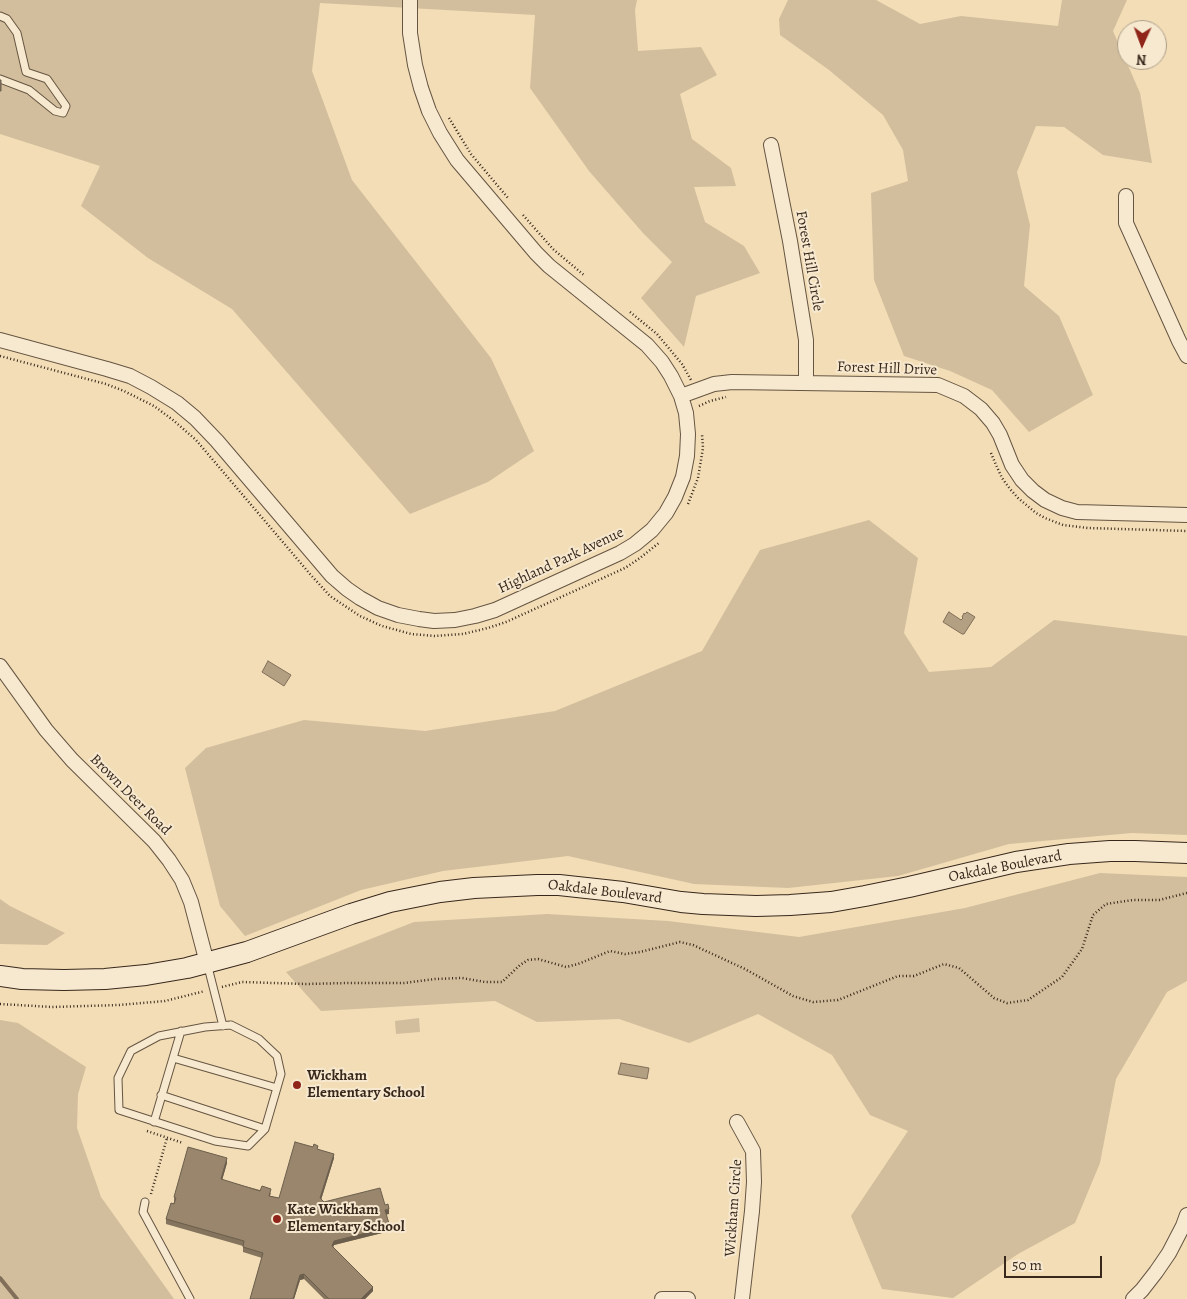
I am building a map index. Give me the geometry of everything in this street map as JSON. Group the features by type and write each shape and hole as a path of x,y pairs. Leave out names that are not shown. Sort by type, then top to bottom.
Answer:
{"main road":[{"name":"Oakdale Boulevard","path":"0,976 22,979 64,980 146,975 207,963 246,952 390,902 440,892 474,888 559,885 703,904 790,905 831,902 865,896 1016,862 1069,854 1135,851 1187,854"}],"street":[{"name":"Highland Park Avenue","path":"0,340 130,376 177,403 217,440 332,576 360,598 378,608 398,615 426,620 455,620 495,610 620,553 652,530 666,513 675,497 683,477 688,456 686,413 672,376 647,346 549,266 536,253 458,160 440,133 429,111 421,88 410,33 410,0"},
{"name":"Forest Hill Circle","path":"771,145 790,241 806,340 806,383"},
{"path":"1126,196 1126,223 1178,341 1187,356"},
{"name":"Forest Hill Drive","path":"681,396 714,384 732,382 938,385 964,396 981,409 997,429 1012,465 1022,480 1045,500 1062,508 1077,512 1187,515"},
{"name":"Brown Deer Road","path":"0,666 46,730 72,760 154,841 169,860 182,880 191,902 207,963"},
{"name":"Wickham Circle","path":"737,1122 753,1151 754,1182 742,1299"},
{"path":"1133,1299 1142,1290 1169,1253 1187,1215"},
{"path":"662,1299 688,1299"}],"lane":[{"path":"0,16 7,19 17,33 26,72 47,80 66,106 63,113 55,111 29,90 0,79"},
{"path":"207,963 223,1026"},
{"path":"231,1025 259,1039 277,1056 281,1074 266,1129 248,1146 215,1141 119,1110 118,1078 131,1051 159,1036 205,1027 223,1026 231,1025"},
{"path":"154,1122 181,1032"},
{"path":"173,1058 277,1088"},
{"path":"161,1095 266,1129"},
{"path":"147,1202 143,1212 145,1217 190,1299"}],"path":[{"path":"446,112 471,154 512,203"},
{"path":"518,209 553,249 590,280"},
{"path":"628,310 657,334 682,364 696,391 700,412"},
{"path":"0,356 106,384 141,399 167,415 196,440 330,596 360,616 382,626 423,635 442,636 463,634 488,628 506,622 625,568 663,540"},
{"path":"699,406 710,401 730,397"},
{"path":"686,508 698,478 703,448 702,428"},
{"path":"990,448 1002,478 1010,489 1022,502 1045,518 1063,525 1088,528 1187,531"},
{"path":"0,1004 52,1007 118,1005 165,1001 242,982 306,984 404,983 462,978 486,982 502,982 528,960 538,959 566,968 610,951 625,954 680,942 693,945 745,969 793,996 813,1002 838,1000 898,976 914,976 944,964 959,968 994,998 1007,1003 1028,1000 1062,977 1082,949 1093,915 1106,904 1133,900 1159,900 1187,892"},
{"path":"147,1131 183,1143"},
{"path":"147,1202 167,1138"}],"shaded area":[{"path":"0,0 637,0 635,10 638,51 701,47 717,75 680,94 692,139 731,168 736,186 694,187 705,222 744,246 760,273 696,296 684,347 641,298 672,262 643,233 589,171 530,88 535,15 320,3 312,71 352,180 491,358 534,451 488,482 410,514 232,309 148,258 81,206 100,166 0,134"},
{"path":"788,0 876,0 920,24 961,16 1058,26 1062,0 1127,0 1113,31 1117,40 1117,70 1130,70 1140,93 1152,163 1103,155 1064,127 1036,126 1017,172 1030,225 1024,286 1059,316 1093,395 1029,432 992,390 950,371 904,356 874,280 871,193 908,181 903,150 883,115 829,70 780,35 779,19"},
{"path":"869,520 918,558 904,633 929,672 991,667 1054,620 1187,636 1187,835 1132,833 1009,844 898,876 788,888 694,884 568,856 443,871 361,890 245,936 220,906 185,768 206,748 304,720 425,731 555,711 702,651 760,550"},
{"path":"949,612 961,620 964,613 967,612 975,617 964,634 943,622"},
{"path":"268,661 291,675 284,686 262,672"},
{"path":"1100,873 1187,877 1187,981 1167,992 1116,1079 1100,1163 1075,1223 1018,1254 953,1298 882,1289 851,1216 908,1131 870,1115 832,1055 758,1014 689,1043 619,1019 537,1022 495,1001 321,1011 286,972 414,922 547,914 668,921 799,937 965,908"},
{"path":"0,899 10,906 65,933 47,945 0,944"},
{"path":"419,1018 420,1032 396,1034 395,1021"},
{"path":"0,1020 18,1023 86,1067 78,1094 77,1128 101,1197 174,1299 0,1299"},
{"path":"621,1063 649,1068 647,1079 618,1074"}],"building":[{"name":"Kate Wickham Elementary School","path":"295,1142 313,1147 314,1144 318,1146 317,1149 334,1154 320,1198 324,1202 380,1188 385,1205 388,1204 389,1209 385,1210 390,1227 334,1241 332,1246 373,1287 361,1299 329,1299 304,1274 300,1275 293,1299 250,1299 263,1253 243,1247 244,1241 166,1219 171,1203 174,1204 176,1198 174,1197 188,1147 227,1158 221,1179 260,1191 262,1186 271,1189 269,1196 279,1198"}],"waterway":[{"path":"0,1278 17,1299"}],"place":[{"name":"Wickham Elementary School","path":"297,1085"},
{"name":"Kate Wickham Elementary School","path":"277,1219"}]}
